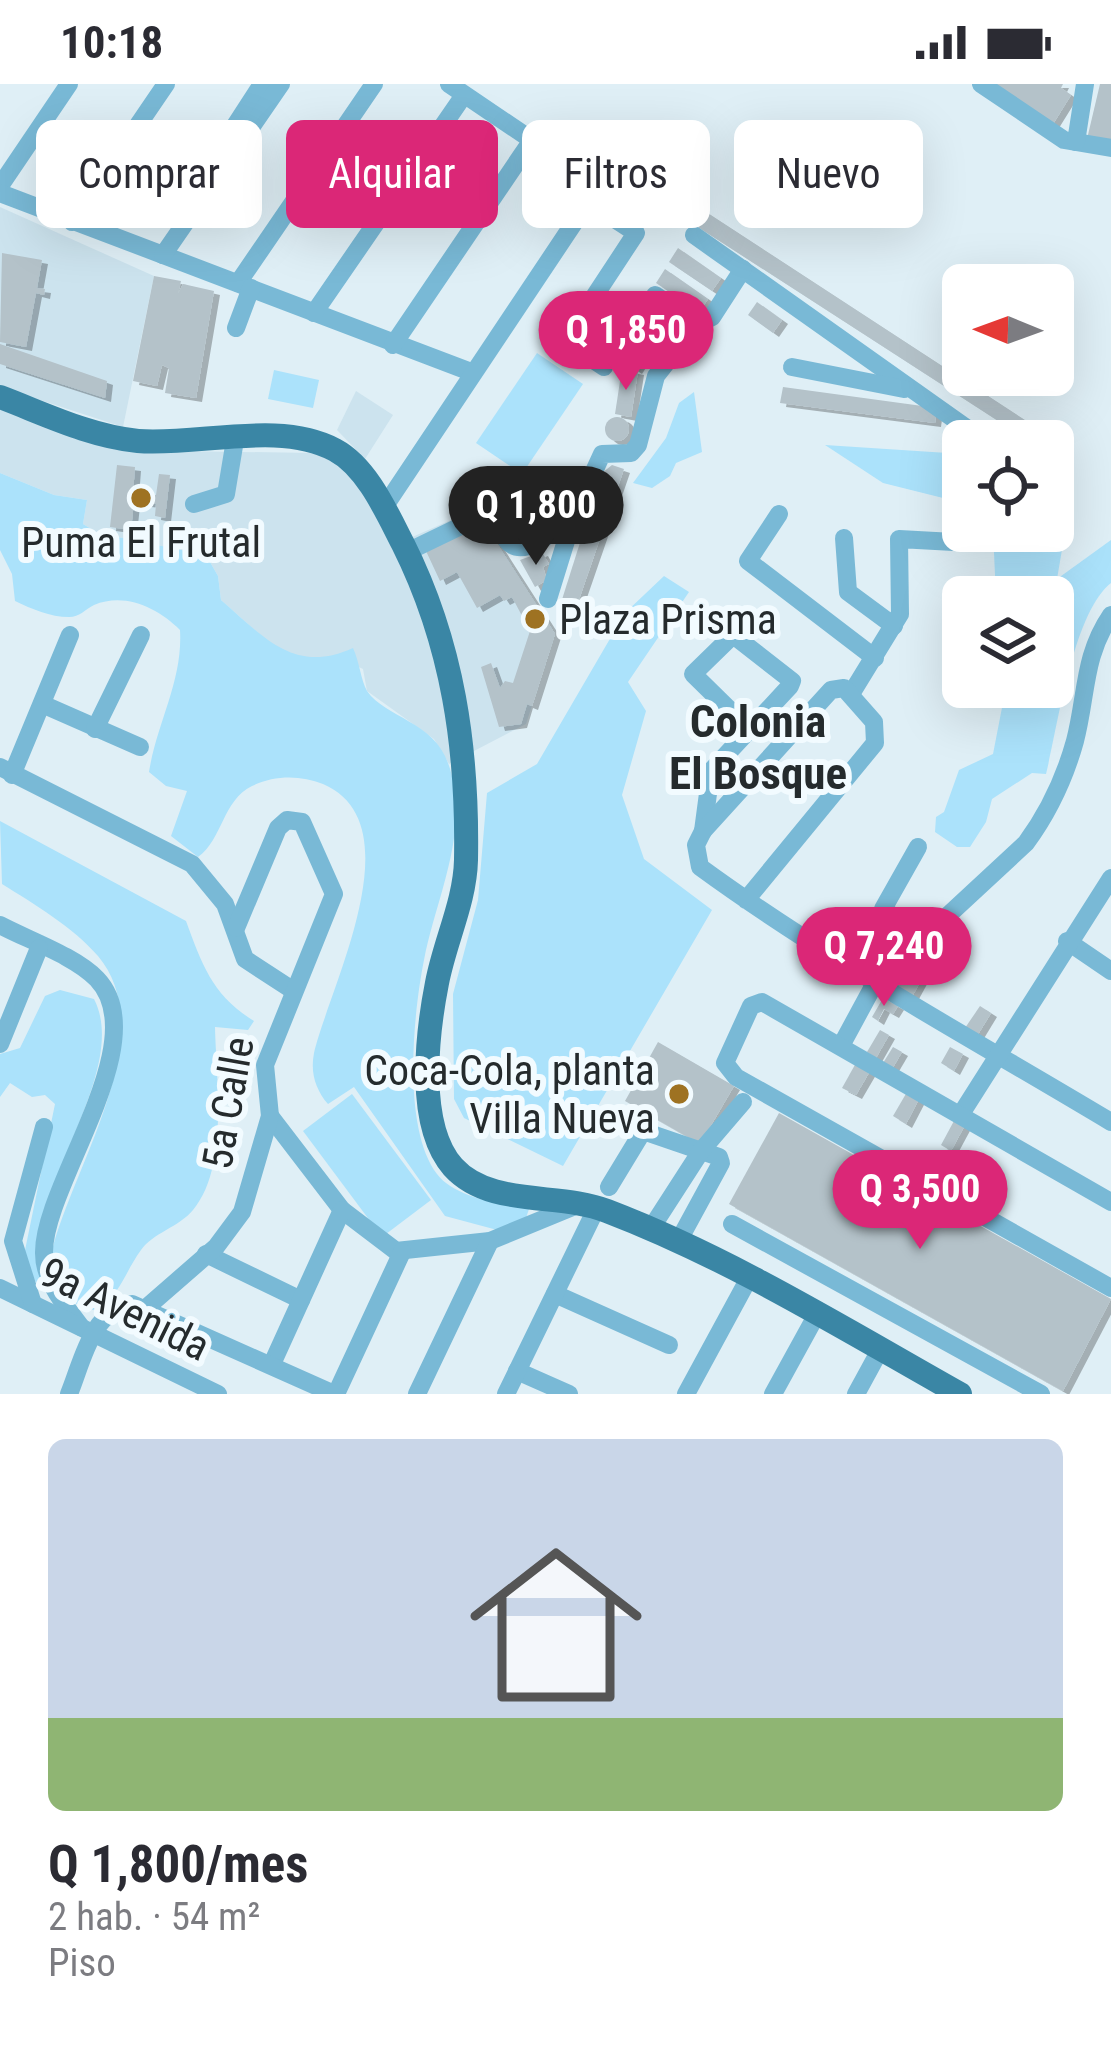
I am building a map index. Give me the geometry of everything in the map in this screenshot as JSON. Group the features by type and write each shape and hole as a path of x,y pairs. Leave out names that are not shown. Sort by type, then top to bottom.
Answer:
{"main road":[{"path":"0,397 112,437 289,439 331,448 352,462 406,552 435,615 453,673 465,825 463,890 434,1006 434,1133 453,1167 473,1183 596,1199 817,1314 952,1392"}],"street":[{"path":"36,206 0,189 69,84"},
{"path":"141,120 166,84"},
{"path":"158,253 262,84"},
{"path":"158,253 281,84"},
{"path":"236,328 244,286 374,84"},
{"path":"981,84 1076,142 1111,148"},
{"path":"1076,142 1085,84"},
{"path":"314,313 456,89 522,133"},
{"path":"393,344 522,155"},
{"path":"89,228 471,372"},
{"path":"382,508 569,228"},
{"path":"604,368 565,341 636,233 631,228"},
{"path":"694,235 955,420"},
{"path":"548,598 574,515 602,454 631,453 638,445 656,376 697,325 712,317 742,269"},
{"path":"655,296 697,325"},
{"path":"792,367 915,392"},
{"path":"194,504 226,494 235,440"},
{"path":"406,552 490,512 510,544 537,541 574,515"},
{"path":"779,514 748,560 875,658"},
{"path":"844,538 848,592 894,626"},
{"path":"851,694 894,626 901,602 899,539 942,541"},
{"path":"537,541 557,565"},
{"path":"842,1044 875,983 1026,843 1041,822 1075,740 1088,659 1111,615"},
{"path":"749,729 693,674 733,634 792,681 749,729 711,771 695,855 700,867 875,983 1111,1122"},
{"path":"70,635 42,704 6,771 179,855 213,888 236,928 245,959 294,991"},
{"path":"95,729 141,635"},
{"path":"703,831 837,686 851,694 874,722 875,742 746,900"},
{"path":"42,704 140,748"},
{"name":"5a Calle","path":"87,1330 117,1307 146,1308 206,1254 242,1212 270,1116 265,1065 334,893 308,828 291,819 278,828 236,928"},
{"path":"918,847 883,908 923,937"},
{"path":"961,1114 1111,878"},
{"path":"0,925 94,975 113,1018 96,1102 45,1243 50,1279 87,1330 70,1394"},
{"path":"1067,941 1111,971"},
{"path":"0,1044 39,948"},
{"path":"1111,1202 762,1002 751,1006 735,1033 725,1064 736,1077 1111,1288"},
{"path":"650,1230 700,1150 743,1102"},
{"path":"270,1116 342,1210 380,1243 402,1252 490,1241 596,1199"},
{"path":"33,1304 6,1238 44,1126"},
{"path":"506,1394 596,1199 643,1131 700,1150 721,1163 678,1243"},
{"path":"272,1364 342,1210"},
{"path":"732,1224 1041,1394"},
{"path":"417,1394 490,1241"},
{"path":"146,1308 335,1394 402,1252"},
{"path":"206,1254 301,1300"},
{"path":"775,1292 794,1259"},
{"path":"686,1394 748,1278"},
{"name":"9a Avenida","path":"0,1288 206,1391"},
{"path":"555,1294 669,1345"},
{"path":"772,1394 817,1314"},
{"path":"856,1394 880,1350"},
{"path":"517,1370 569,1394"}],"shaded area":[{"path":"0,207 36,223 36,228 47,228 154,276 123,427 0,387"},
{"path":"537,353 583,384 522,474 476,443"},
{"path":"274,370 319,380 313,408 268,399"},
{"path":"356,391 393,415 365,459 337,430"},
{"path":"694,392 702,452 676,463 670,476 652,488 633,483 666,438 679,403"},
{"path":"0,406 116,450 313,453 338,464 410,538 476,509 555,634 526,724 449,764 434,739 367,691 363,669 335,656 308,660 278,651 221,600 218,576 206,555 98,533 83,524 87,500 54,495 0,473"},
{"path":"825,445 942,453 942,498 883,483"},
{"path":"0,473 54,495 87,500 83,524 98,533 206,555 218,576 221,600 251,627 297,654 314,657 353,648 367,691 441,749 454,788 456,812 450,862 416,1010 413,1070 419,1129 426,1154 445,1182 479,1199 530,1206 526,1218 501,1231 445,1216 354,1087 328,1104 324,1099 314,1074 314,1053 348,950 365,870 363,834 350,804 315,781 278,778 242,793 198,857 171,836 187,791 166,786 149,772 178,667 180,630 162,615 129,601 106,601 69,617 15,601 12,574 0,550"},
{"path":"1111,540 1111,583 1086,619 1074,655 1074,576 1061,576"},
{"path":"994,552 1062,552 1058,576 995,576"},
{"path":"664,576 689,592 628,682 646,711 622,795 644,859 712,910 563,1166 464,1118 454,1099 453,994 478,900 487,793 537,764 625,613"},
{"path":"1002,708 1060,708 1046,774 1032,773 992,799 986,822 970,847 957,847 935,832 936,817 944,812 959,770 993,754"},
{"path":"0,821 186,921 211,978 228,1001 254,1021 248,1030 215,1027 218,1122 212,1171 204,1192 187,1216 146,1244 98,1310 70,1298 56,1272 52,1251 117,1062 121,1023 116,988 88,945 2,884"},
{"path":"60,990 94,999 101,1024 101,1052 84,1112 49,1200 44,1250 49,1291 38,1286 23,1260 55,1104 45,1095 32,1097 10,1083 0,1097 0,1054 20,1048 45,996"},
{"path":"352,1094 431,1200 382,1237 303,1131"}],"building":[{"path":"992,84 1063,84 1061,88 1071,95 1053,124"},
{"path":"1100,84 1111,84 1111,143 1087,139"},
{"path":"710,215 942,366 942,385 700,228 710,228"},
{"path":"678,248 721,278 712,291 669,262"},
{"path":"2,253 42,260 37,288 45,289 44,295 36,293 26,347 0,342"},
{"path":"665,269 708,299 699,312 656,283"},
{"path":"154,276 181,281 178,294 183,284 214,291 196,398 165,393 169,368 162,365 157,386 133,381"},
{"path":"757,302 782,320 773,333 748,315"},
{"path":"638,304 676,331 667,344 629,317"},
{"path":"643,330 656,339 636,370 623,361"},
{"path":"0,344 107,381 105,398 0,364"},
{"path":"622,368 638,371 631,417 615,414"},
{"path":"783,387 937,408 935,423 780,403"},
{"path":"960,396 988,396 1025,420 997,420"},
{"path":"617,417 629,429 617,441 605,429"},
{"name":"Puma El Frutal","path":"117,465 135,467 133,493 156,495 159,474 170,475 165,518 155,516 156,504 134,502 131,530 110,527"},
{"path":"612,465 624,469 574,614 559,609 602,473"},
{"path":"555,486 563,500 503,540 516,512"},
{"name":"Plaza Prisma","path":"482,520 555,634 532,706 527,704 521,724 499,727 481,667 491,663 500,688 505,681 513,683 530,631 512,597 504,601 500,595 477,608 457,572 440,581 426,551"},
{"path":"542,552 549,564 543,567 547,580 535,587 520,560"},
{"path":"913,966 925,973 913,995 896,987"},
{"path":"883,998 898,1006 893,1014 884,1009 878,1021 872,1017"},
{"path":"980,1006 991,1013 977,1036 965,1028"},
{"path":"880,1030 889,1035 876,1058 867,1052"},
{"name":"Coca-Cola, planta Villa Nueva","path":"658,1042 734,1086 700,1144 625,1101"},
{"path":"893,1047 902,1052 892,1069 883,1063"},
{"path":"950,1047 963,1054 954,1071 941,1063"},
{"path":"856,1063 870,1071 856,1095 842,1088"},
{"path":"907,1092 919,1099 906,1124 893,1116"},
{"path":"779,1113 1111,1299 1063,1391 729,1204"},
{"path":"955,1119 965,1125 951,1151 941,1145"}],"place":[{"name":"Puma El Frutal","path":"141,498"},
{"name":"Plaza Prisma","path":"535,619"},
{"name":"Coca-Cola, planta Villa Nueva","path":"679,1094"}],"district":[{"name":"Colonia El Bosque","path":"758,747"}]}
